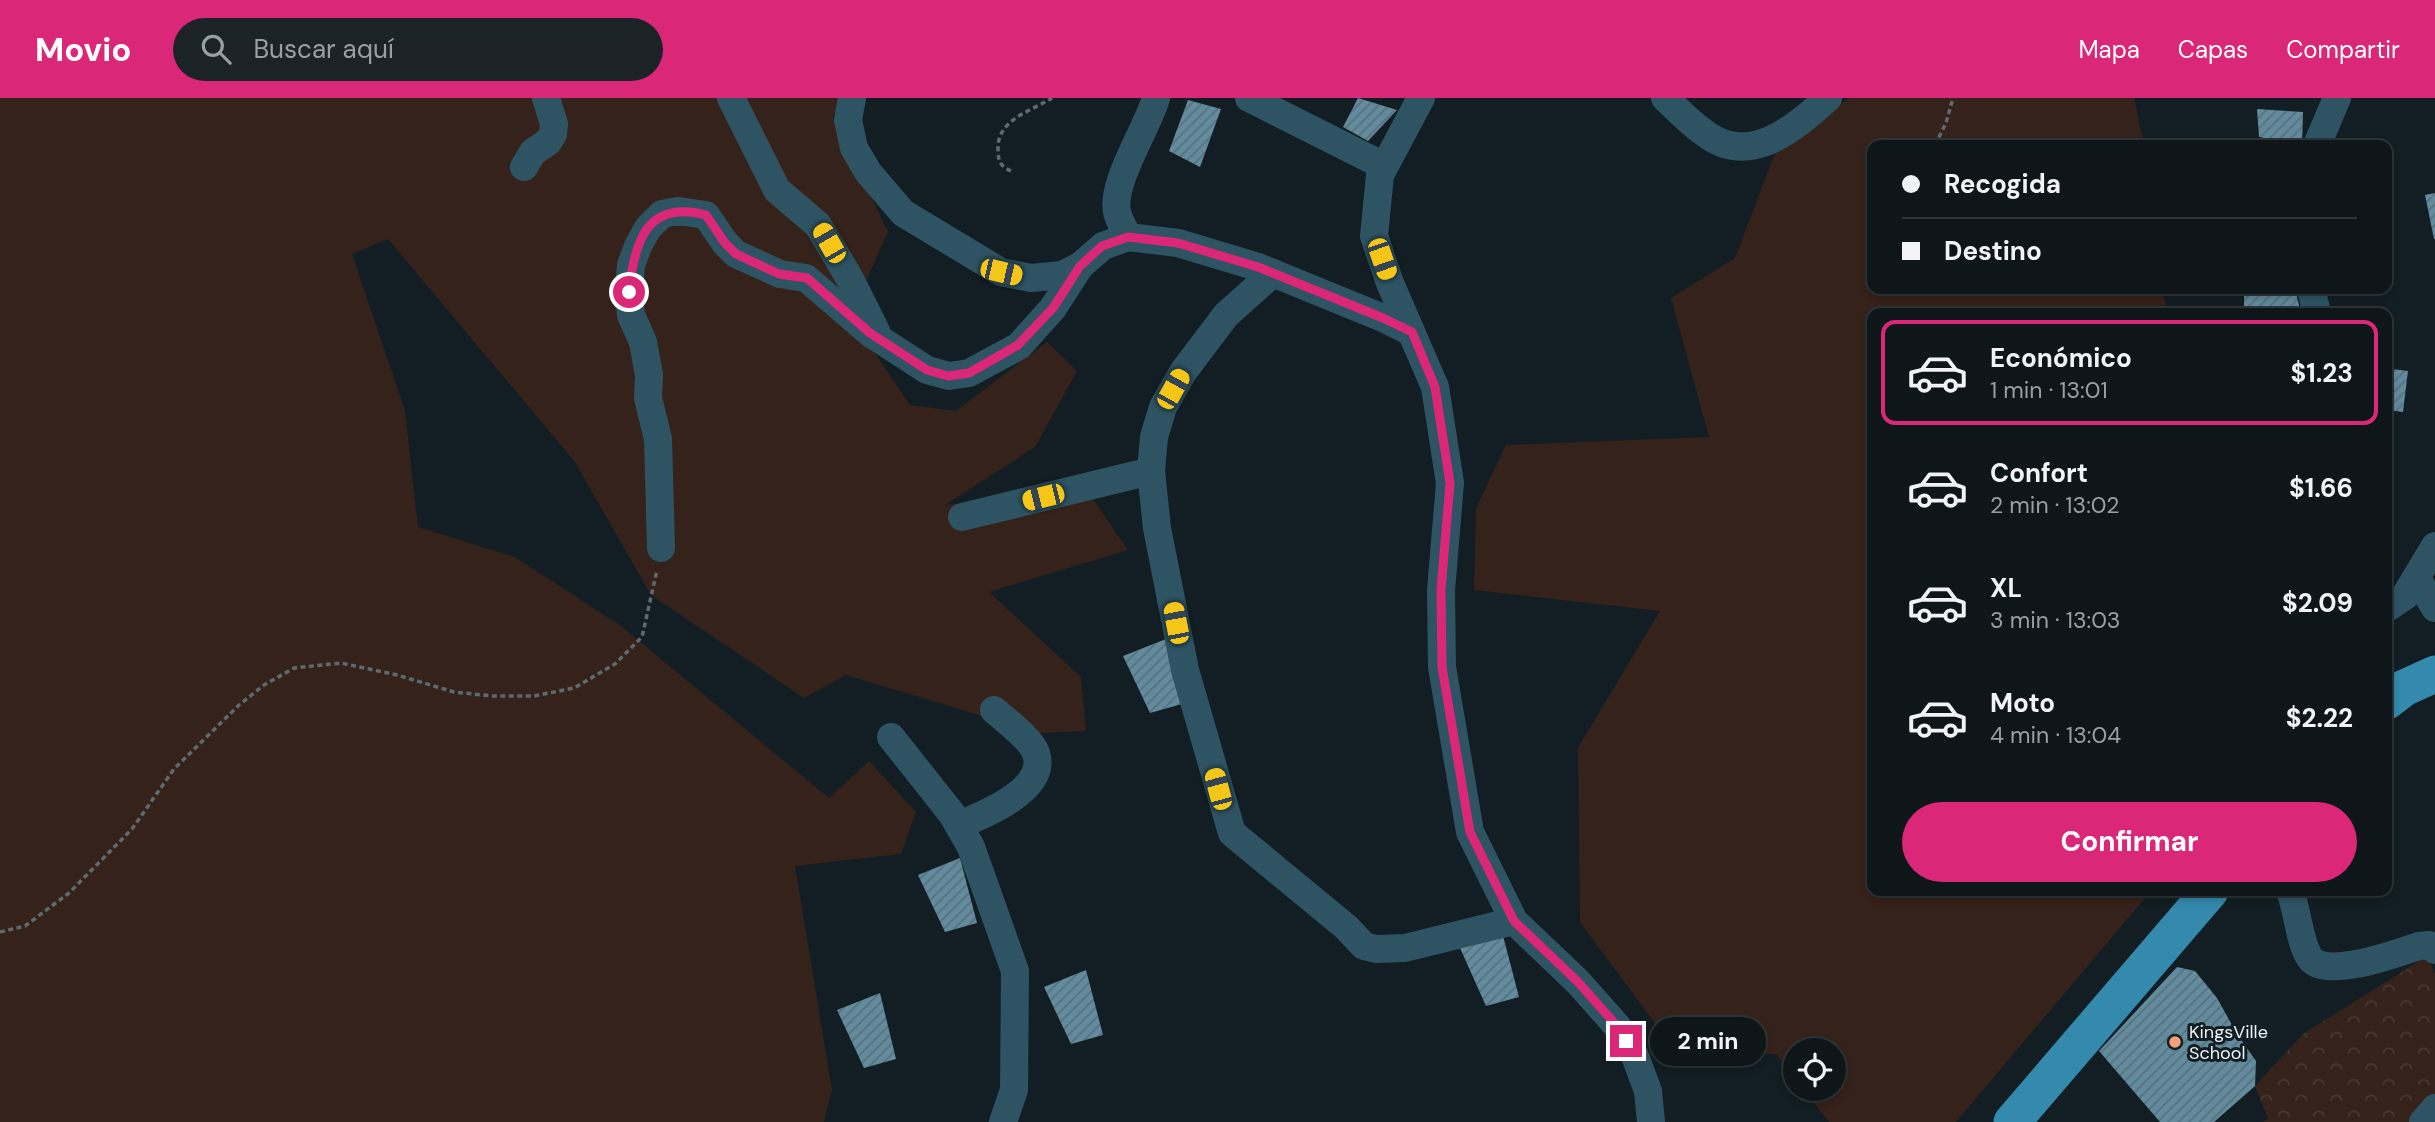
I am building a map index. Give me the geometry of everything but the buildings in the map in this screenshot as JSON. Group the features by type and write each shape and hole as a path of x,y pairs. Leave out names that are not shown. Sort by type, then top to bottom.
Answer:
{"main road":[{"path":"2392,697 2404,688 2430,681"},
{"path":"2012,1122 2206,896"}],"street":[{"path":"524,167 533,152 548,142 553,134 554,124 546,98"},
{"path":"731,98 777,190 818,225 881,339"},
{"path":"852,98 848,120 853,148 868,172 903,213 1001,272 1031,278 1062,275 1080,266"},
{"path":"1128,237 1117,212 1116,191 1152,113 1156,98"},
{"path":"1249,98 1384,166"},
{"path":"1420,98 1380,174 1374,236 1390,282 1435,387 1450,483 1441,590 1442,667 1470,832 1514,921 1578,982 1617,1026 1635,1056 1648,1091 1651,1122"},
{"path":"1665,98 1707,135 1723,144 1752,147 1780,137 1828,98"},
{"path":"2318,140 2337,98"},
{"path":"661,548 658,439 648,398 649,375 643,342 632,315 629,292 632,265 638,246 648,228 662,214 678,211 706,215 736,254 779,274 807,278 881,339 927,370 948,376 969,373 1018,345 1053,308 1080,266 1102,246 1128,237 1178,243 1273,273 1412,332"},
{"path":"1273,273 1226,315 1183,372 1163,407 1154,437 1152,471 1157,528 1185,670 1232,833 1243,845 1346,927 1364,946 1376,949 1405,948 1514,921"},
{"path":"962,517 1152,471"},
{"path":"2392,605 2405,596 2435,546"},
{"path":"2417,578 2435,608"},
{"path":"959,825 1013,799 1030,783 1036,768 1036,753 994,710"},
{"path":"891,737 959,825 971,847 1015,971 1014,1090 1003,1122"},
{"path":"2291,896 2305,947 2310,959 2317,964 2349,966 2418,946 2429,945 2435,950"},
{"path":"2423,1122 2435,1108"}],"path":[{"path":"1011,171 1002,167 998,159 998,143 1003,129 1016,117 1052,98"},
{"path":"1938,140 1953,98"},
{"path":"0,932 25,926 69,894 132,829 174,769 239,705 264,685 294,668 341,663 454,692 534,696 574,688 615,664 642,637 661,548"}],"green space":[{"path":"0,98 841,98 833,117 888,232 850,316 910,405 956,411 1047,342 1077,371 1035,447 945,505 1086,489 1128,550 989,592 1081,677 1086,731 1039,733 846,675 804,698 651,595 575,462 388,239 352,254 405,411 418,527 515,557 621,626 829,798 869,761 916,812 901,854 795,866 832,1090 824,1122 0,1122"},
{"path":"1849,98 2134,98 2143,140 1867,140 1867,294 2163,294 2167,308 1867,308 1867,896 2147,896 1956,1122 1829,1122 1812,1101 1846,1101 1846,1038 1783,1038 1783,1063 1776,1054 1677,1053 1580,922 1578,748 1660,611 1474,590 1476,508 1506,445 1709,437 1671,298 1735,258 1775,153"},
{"path":"2427,956 2435,974 2435,1109 2426,1122 2263,1122 2268,1118 2255,1086 2303,1034"}],"place":[{"name":"KingsVille School","path":"2175,1042"}],"route":[{"path":"629,292 632,265 648,228 662,214 678,211 706,215 736,254 779,274 807,278 870,333 927,370 948,376 969,373 997,360 1018,345 1053,308 1080,266 1102,246 1128,237 1178,243 1258,267 1412,332 1435,387 1450,483 1441,590 1442,667 1470,832 1514,921 1578,982 1617,1026 1626,1041"}]}
